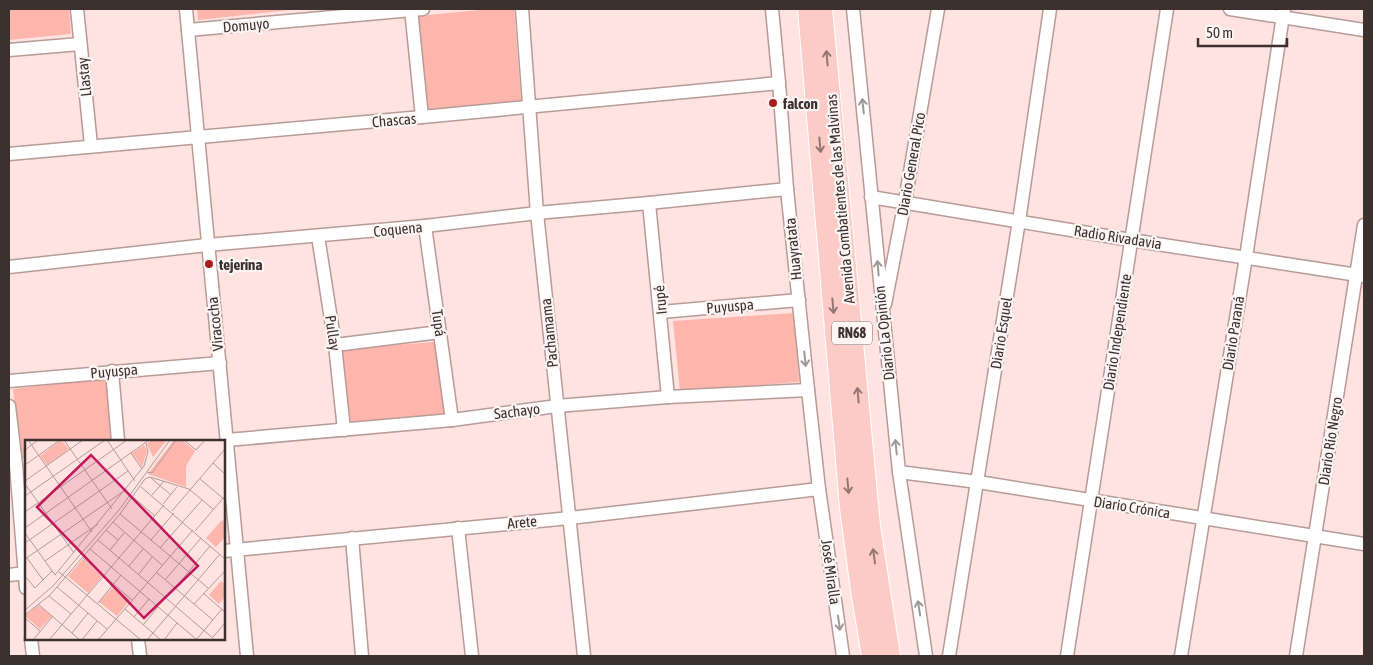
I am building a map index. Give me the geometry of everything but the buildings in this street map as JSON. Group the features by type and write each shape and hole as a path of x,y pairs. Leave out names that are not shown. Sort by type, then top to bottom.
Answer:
{"main road":[{"name":"Avenida Combatientes de las Malvinas","path":"808,9 850,508 872,656"},
{"name":"Avenida Combatientes de las Malvinas","path":"822,9 870,526 890,656"}],"street":[{"name":"Llastay","path":"77,9 91,145"},
{"name":"Viracocha","path":"186,9 247,656"},
{"path":"415,9 422,118"},
{"name":"Domuyo","path":"188,30 415,9"},
{"name":"Pachamama","path":"522,9 538,212 584,656"},
{"name":"Huayratata","path":"772,9 787,189 819,489"},
{"name":"Diario La Opinión","path":"853,9 898,472 926,656"},
{"name":"Diario General Pico","path":"883,319 938,9"},
{"name":"Diario Esquel","path":"949,656 978,482 1050,9"},
{"name":"Diario Independiente","path":"1067,656 1167,9"},
{"path":"1230,9 1283,13 1364,30"},
{"name":"Diario Paraná","path":"1181,656 1246,257 1283,13"},
{"path":"9,50 80,44"},
{"name":"Chascas","path":"9,154 91,145 422,118 779,83"},
{"name":"Coquena","path":"9,267 207,245 425,226 538,212 787,189"},
{"name":"Radio Rivadavia","path":"872,197 1131,240 1360,275"},
{"name":"Irupé","path":"650,203 668,397"},
{"name":"Diario Río Negro","path":"1296,656 1360,275 1364,225"},
{"name":"Tupá","path":"425,226 452,420"},
{"name":"Pullay","path":"318,236 335,345 344,430"},
{"name":"Puyuspa","path":"661,312 799,300"},
{"path":"335,345 440,332"},
{"name":"Puyuspa","path":"9,381 220,363"},
{"path":"112,371 118,440"},
{"name":"Sachayo","path":"227,440 452,420 557,406 668,397 808,390"},
{"path":"9,406 21,464 25,552"},
{"name":"Diario Crónica","path":"898,472 978,482 1364,544"},
{"name":"Arete","path":"225,551 570,518 819,489"},
{"name":"José Miralla","path":"819,489 844,656"},
{"path":"458,528 472,656"},
{"path":"352,538 362,656"},
{"path":"9,575 25,574"},
{"path":"31,640 33,656"},
{"path":"138,640 140,656"}],"shaded area":[{"path":"9,9 69,9 71,34 9,40"},
{"path":"197,9 299,9 198,20"},
{"path":"490,9 514,9 521,100 428,112 418,16"},
{"path":"794,313 799,382 680,391 673,321"},
{"path":"435,342 445,416 349,425 342,349"},
{"path":"106,378 113,440 25,440 25,458 20,458 13,389"}],"place":[{"name":"falcon","path":"773,103"},
{"name":"tejerina","path":"209,264"}]}
